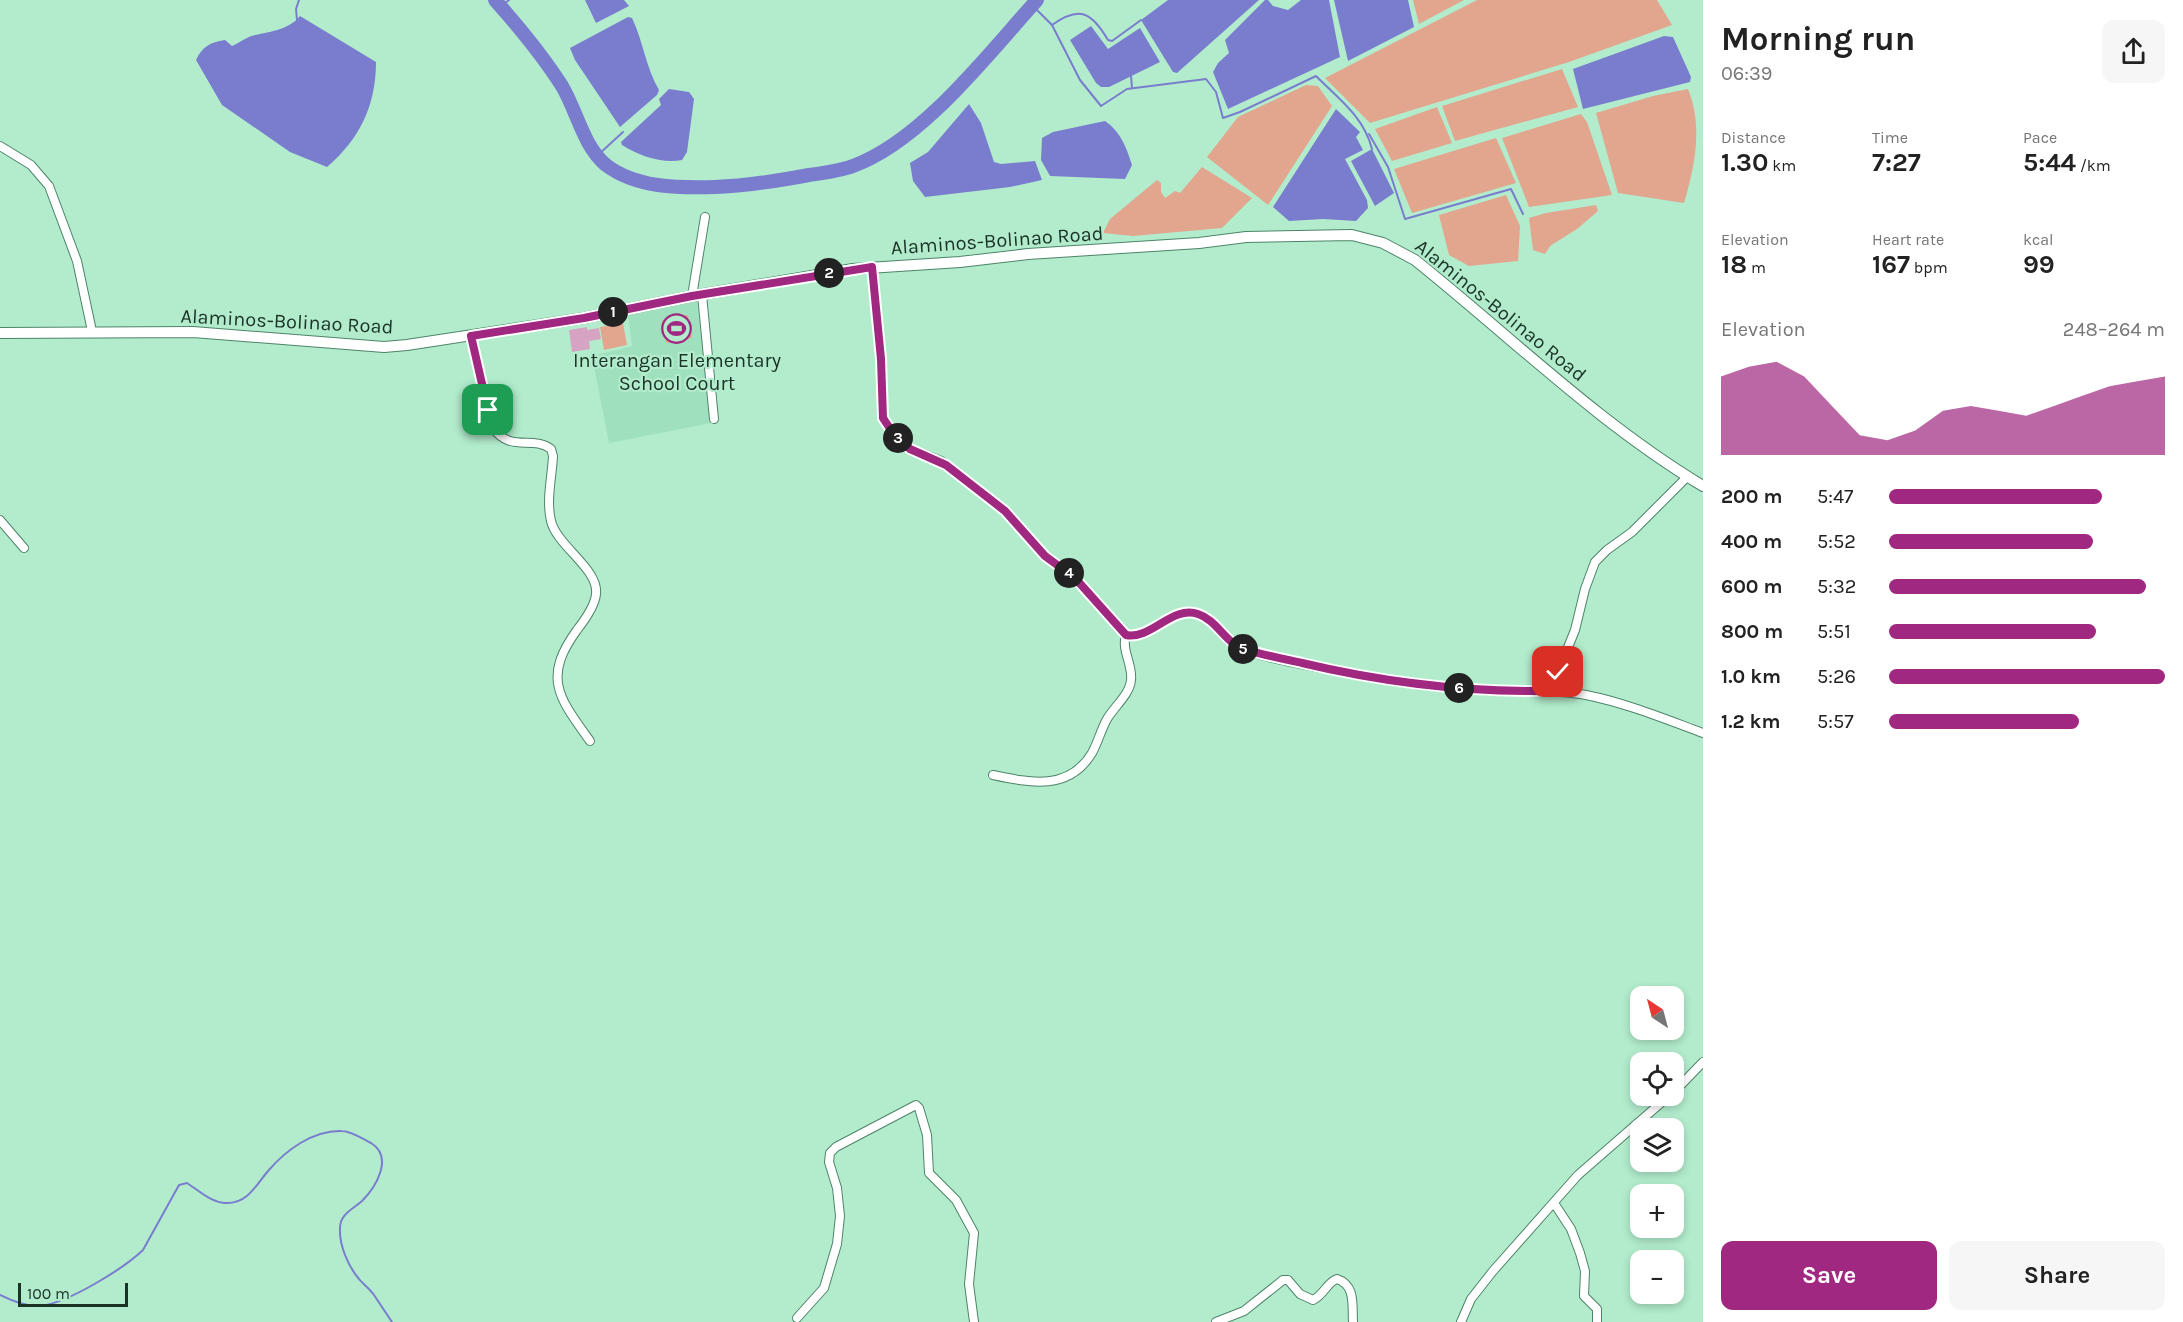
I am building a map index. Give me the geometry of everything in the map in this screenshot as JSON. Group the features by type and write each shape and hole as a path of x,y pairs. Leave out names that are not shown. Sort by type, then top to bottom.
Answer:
{"main road":[{"name":"Alaminos-Bolinao Road","path":"0,333 222,334 384,347 584,318 697,295 872,267 1200,243 1246,237 1352,235 1368,237 1414,260 1586,403 1687,477 1703,486"}],"street":[{"path":"0,146 31,165 49,186 77,261 92,332"},
{"path":"705,217 697,295 714,419"},
{"path":"872,267 881,359 883,418 887,426 910,449 946,465 1005,511 1045,556 1075,578 1126,635 1134,636 1184,613 1197,613 1237,646 1339,672 1437,687 1546,691 1600,698 1662,717 1703,734"},
{"path":"471,336 493,428 499,437 507,441 542,444 551,449 553,456 549,501 554,530 588,570 596,587 593,603 582,625 561,653 557,672 558,687 563,698 590,741"},
{"path":"1546,691 1558,672 1575,630 1585,589 1595,562 1640,525 1687,477"},
{"path":"0,520 24,548"},
{"path":"993,775 1051,783 1073,775 1088,758 1106,720 1130,686 1131,672 1125,645 1126,635"},
{"path":"1684,1082 1703,1062"},
{"path":"797,1318 824,1287 837,1244 840,1215 837,1188 829,1162 830,1154 836,1147 916,1105 927,1135 930,1173 956,1200 969,1220 974,1234 969,1284 974,1322"},
{"path":"1461,1322 1472,1299 1493,1271 1578,1175 1657,1106"},
{"path":"1554,1203 1574,1237 1585,1271 1584,1296 1597,1309 1597,1322"},
{"path":"1216,1322 1244,1311 1283,1280 1289,1281 1300,1294 1313,1300 1337,1279 1344,1281 1350,1290 1353,1322"}],"shaded area":[{"path":"1413,0 1464,0 1419,24"},
{"path":"1477,0 1657,0 1672,25 1569,62 1370,123 1325,78"},
{"path":"1562,69 1578,107 1455,141 1442,106"},
{"path":"1306,85 1318,86 1332,106 1268,205 1207,157 1238,117"},
{"path":"1688,89 1695,117 1696,146 1684,203 1618,193 1596,113 1653,96"},
{"path":"1437,107 1452,143 1392,161 1375,129"},
{"path":"1581,114 1587,122 1612,195 1529,207 1502,138"},
{"path":"1496,138 1516,183 1412,213 1394,169"},
{"path":"1202,167 1252,198 1222,228 1133,236 1103,233 1110,219 1157,180 1161,183 1161,192 1165,198 1175,191 1180,193"},
{"path":"1506,195 1520,226 1518,261 1469,266 1449,255 1439,215"},
{"path":"1596,205 1598,211 1577,229 1550,246 1545,254 1533,250 1529,218"},
{"path":"697,301 711,423 609,443 592,356 632,346 628,315"},
{"name":"Interangan Elementary School Court","path":"688,315 692,338 666,343 662,320"},
{"path":"623,323 627,345 604,350 600,327"}],"water":[{"path":"585,0 624,0 629,6 596,23"},
{"path":"1168,0 1259,0 1177,73 1173,72 1141,20"},
{"path":"1265,0 1273,6 1288,10 1301,0 1329,0 1340,57 1228,109 1213,72 1218,63 1229,53 1225,40"},
{"path":"1334,0 1408,0 1414,27 1348,61"},
{"path":"300,16 376,62 373,93 364,120 349,145 327,167 290,152 222,105 196,60 204,48 215,42 225,40 232,46 252,36 285,27"},
{"path":"628,17 632,18 636,27 659,90 657,95 620,127 575,60 570,48"},
{"path":"1091,26 1108,49 1140,28 1160,62 1109,87 1101,87 1096,83 1070,40"},
{"path":"1664,36 1673,37 1691,77 1690,82 1583,109 1573,69"},
{"path":"669,89 689,92 694,99 687,152 682,160 667,161 651,158 622,145 621,142 661,105 659,99"},
{"path":"969,104 981,123 994,162 1001,164 1035,161 1042,180 1010,187 925,197 913,181 910,163 928,152"},
{"path":"1336,109 1360,132 1356,137 1363,150 1345,159 1367,200 1368,208 1356,221 1323,219 1289,221 1273,207"},
{"path":"1105,121 1119,135 1130,158 1132,165 1125,179 1050,176 1041,160 1042,138 1053,132"},
{"path":"1372,149 1394,193 1375,206 1351,161"}],"building":[{"path":"587,327 587,330 599,328 601,339 589,341 590,349 572,352 569,330"}],"waterway":[{"path":"297,20 296,9 299,0"},
{"path":"495,0 555,75 598,157 618,173 630,178 672,187 750,184 831,172 853,166 879,154 929,117 975,70 1037,0"},
{"path":"501,6 509,0"},
{"path":"1032,5 1052,25 1080,80 1101,106 1127,89 1206,79 1216,92 1223,118 1316,76 1357,118 1372,149"},
{"path":"1052,25 1070,15 1084,15 1096,23 1108,40 1112,41 1141,20"},
{"path":"1131,76 1132,88"},
{"path":"598,155 623,132"},
{"path":"1369,134 1388,167 1405,219 1511,189 1523,214"},
{"path":"0,1295 24,1305 40,1306 52,1304 80,1292 109,1275 143,1250 179,1185 187,1183 206,1196 222,1203 241,1200 251,1192 275,1163 301,1143 321,1134 346,1131 378,1149 382,1164 373,1188 342,1219 340,1235 343,1248 351,1268 392,1322"}],"place":[{"name":"Interangan Elementary School Court","path":"677,329"}],"route":[{"path":"488,410 471,336 584,318 692,296 872,267 881,359 883,418 887,426 910,449 946,465 1005,511 1045,556 1075,578 1120,631 1126,635 1134,636 1184,613 1197,613 1233,644 1246,650 1339,672 1437,687 1522,691 1546,691 1558,672"}]}
